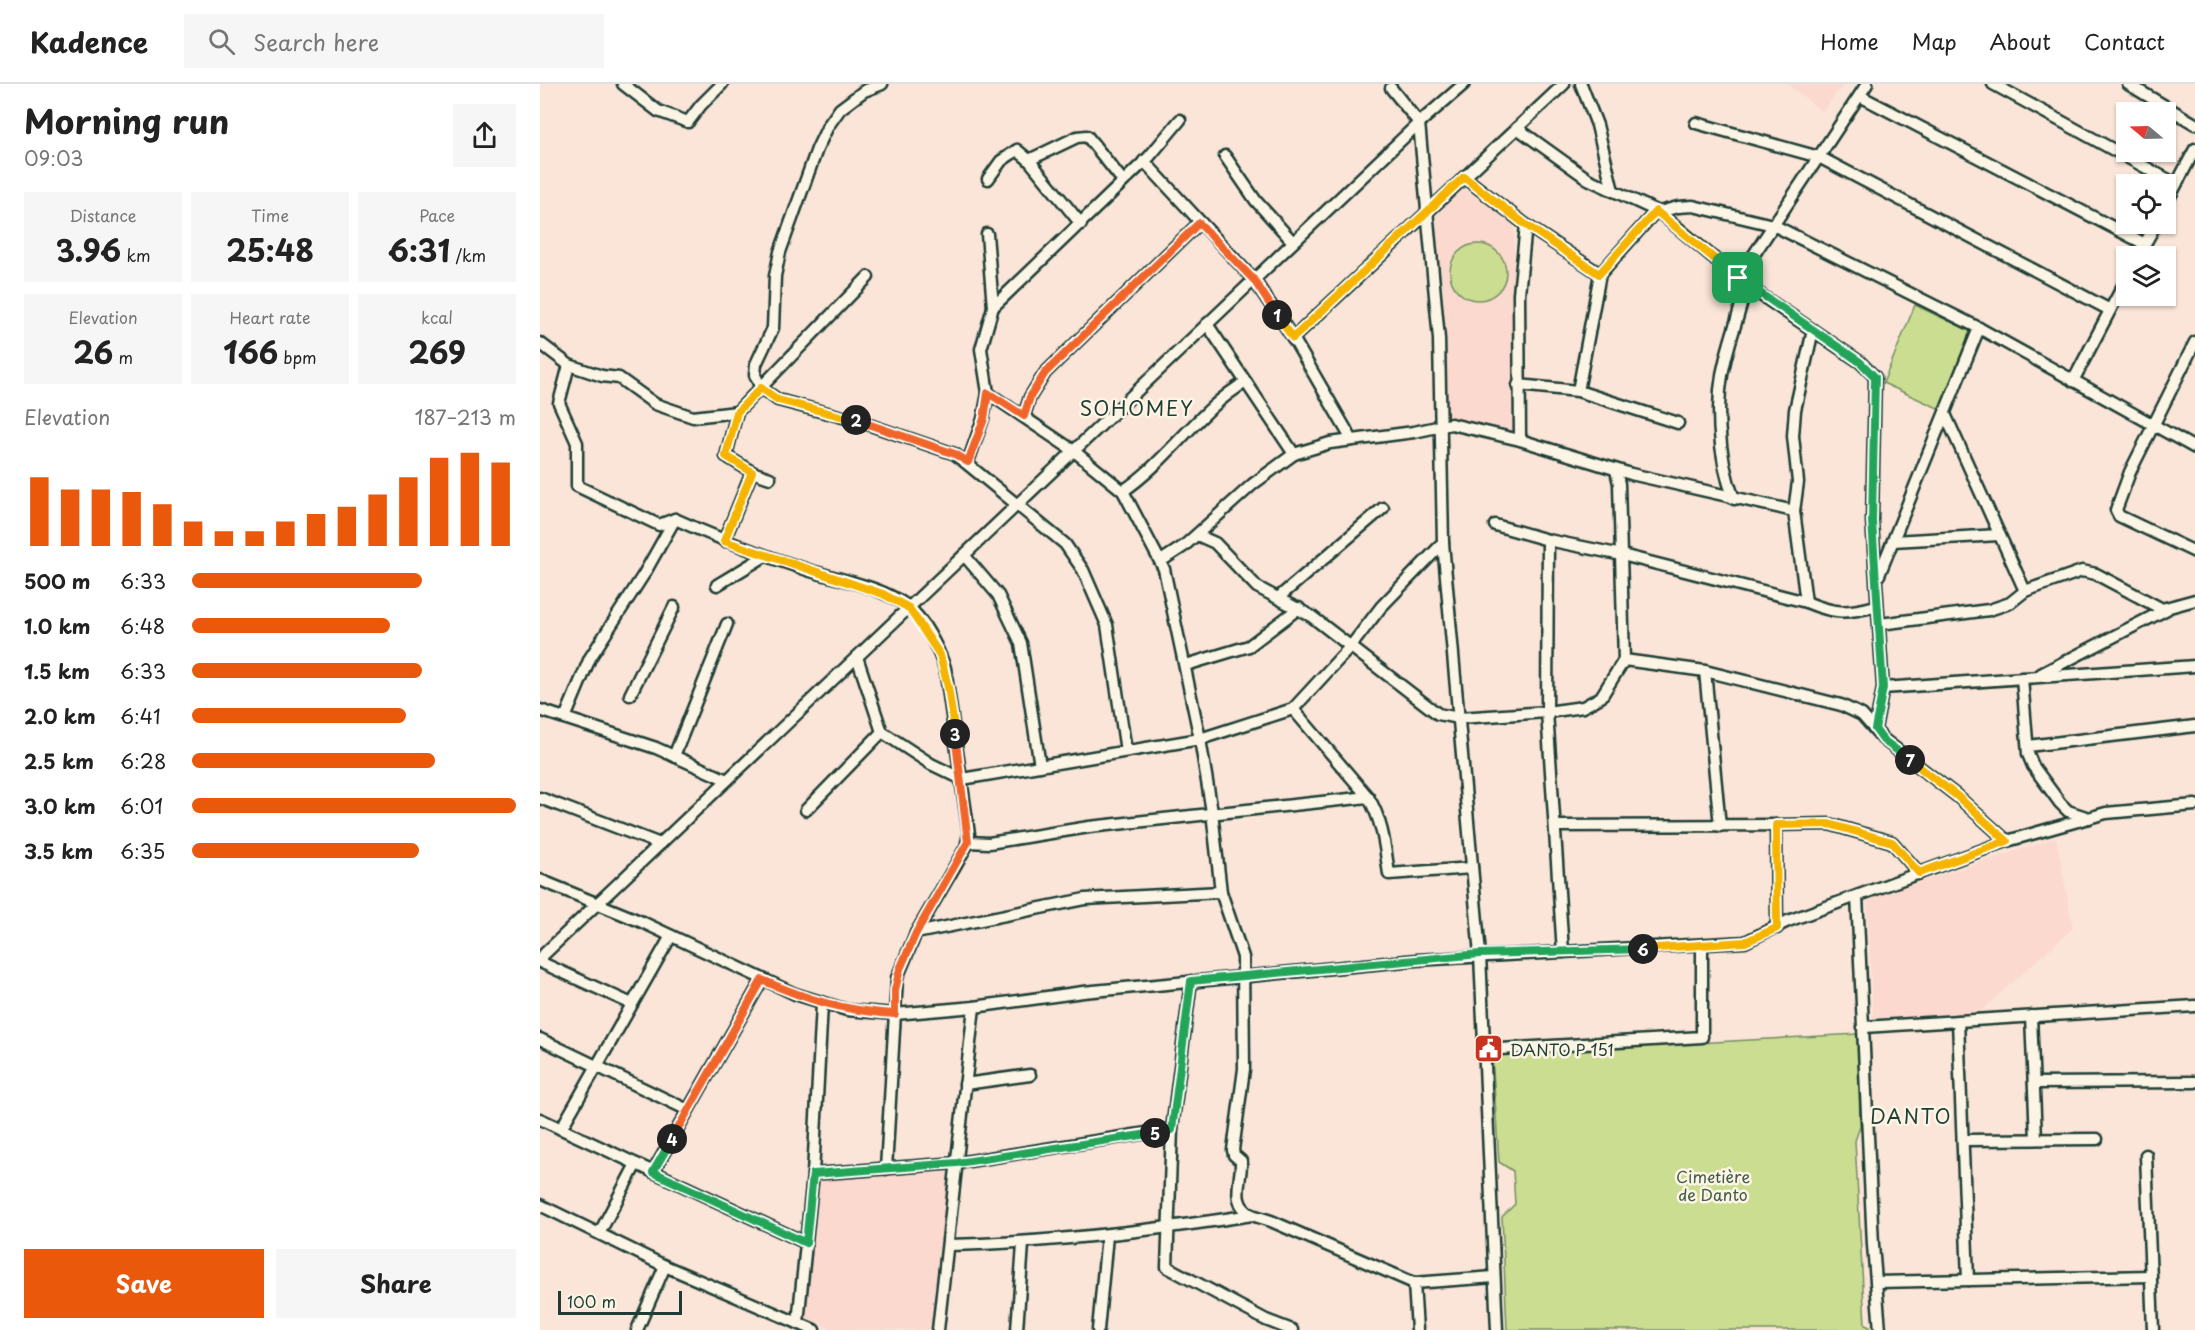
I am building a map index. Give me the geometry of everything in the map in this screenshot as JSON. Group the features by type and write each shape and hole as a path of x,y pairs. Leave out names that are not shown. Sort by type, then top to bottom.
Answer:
{"street":[{"path":"623,84 658,111 688,122 722,84"},
{"path":"882,84 864,91 840,109 828,126 817,149 780,252 775,276 774,328 756,364 755,375 761,388 778,400 885,429 955,454 968,462 1018,504 1074,555 1107,625 1126,751"},
{"path":"632,1004 540,960 1293,242 1419,123 1464,84"},
{"path":"1293,338 1564,84"},
{"path":"1581,84 1597,125 1613,191"},
{"path":"1734,499 1728,482 1721,438 1721,386 1742,281 1773,225 1867,84"},
{"path":"1993,84 2158,174"},
{"path":"2128,84 2144,88 2195,123"},
{"path":"1391,88 1419,123 1428,210 1439,339 1443,543 1480,954 1497,1330"},
{"path":"1860,96 2145,244 2150,234"},
{"path":"993,307 1124,182 1180,120"},
{"path":"1696,123 1819,157 2110,310"},
{"path":"1517,128 1569,167 1658,212 1742,281 1869,369 1875,377 1872,521 1878,578 1876,606 1880,624 1883,688 1875,729"},
{"path":"1029,160 1077,137 1087,136 1124,182"},
{"path":"2176,184 2195,149"},
{"path":"988,179 1001,161 1017,150 1029,160 1081,224"},
{"path":"1225,156 1256,201 1293,242"},
{"path":"1144,161 1254,280 1293,338 1352,440"},
{"path":"1464,177 1526,225 1599,274"},
{"path":"1578,392 1599,274 1658,212 1678,207 1693,207 1773,225 1979,328 2195,448"},
{"path":"1024,416 1030,397 1045,373 1199,223"},
{"path":"1520,440 1519,294 1526,225"},
{"path":"968,462 984,419 988,393 981,349 993,307 987,234"},
{"path":"770,477 752,472 726,456 737,412 868,277"},
{"path":"2073,381 2116,299"},
{"path":"1208,324 1294,454"},
{"path":"1878,578 1979,328"},
{"path":"1806,602 1794,511 1798,482 1793,436 1795,410 1813,330"},
{"path":"540,343 569,365 602,376 620,378 655,404 693,417 737,412"},
{"path":"2195,344 2130,472 2116,510 2119,516 2195,552"},
{"path":"569,365 559,403 577,443 577,486 659,525 675,519 765,556 883,594 909,608 931,638 945,668 962,779 968,842 916,933 897,978 886,1169"},
{"path":"1123,491 1159,464 1222,398 1246,382"},
{"path":"1518,385 1578,392 1678,423"},
{"path":"988,393 1074,451 1123,491 1161,561 1186,665 1200,739 1212,812 1221,892 1243,957 1245,976 1244,1069 1233,1150 1234,1155 1241,1161 1237,1197 1239,1205 1252,1215 1271,1221 1414,1283 1494,1277"},
{"path":"1945,414 2025,591"},
{"path":"1161,561 1197,535 1253,484 1294,454 1313,447 1458,424 1520,440 1630,474 1794,511"},
{"path":"1197,535 1215,543 1249,581 1299,608 1432,710 1459,718 1583,707 1601,696 1624,660 1622,555 1619,484 1616,470"},
{"path":"724,541 752,472"},
{"path":"1619,484 1630,474"},
{"path":"1719,495 1728,482"},
{"path":"1279,597 1383,508"},
{"path":"565,718 590,658 644,574 675,519"},
{"path":"1211,521 1215,543"},
{"path":"1495,525 1548,540 1622,555 1806,602 1833,613 1876,606"},
{"path":"1893,541 1999,535"},
{"path":"1548,540 1547,712 1563,952"},
{"path":"857,657 882,732 931,764 962,779 1200,739 1293,709 1351,646 1381,608 1443,543"},
{"path":"964,555 998,595 1021,643 1040,766"},
{"path":"717,585 765,556"},
{"path":"1880,624 1989,610 2010,603 2025,591 2082,572 2089,572 2162,609 2167,609"},
{"path":"2035,677 2167,609 2195,600"},
{"path":"630,695 674,607"},
{"path":"1186,665 1249,646 1299,608"},
{"path":"674,756 727,624"},
{"path":"1624,660 1705,671 1841,705 1862,716 1883,740 1957,796 2007,841"},
{"path":"1883,688 2195,666"},
{"path":"1705,671 1720,826"},
{"path":"2022,678 2028,746 2033,766 2068,811 2089,818"},
{"path":"1293,709 1368,797 1381,822 1389,874 1472,868"},
{"path":"540,710 674,756 727,780"},
{"path":"2028,746 2195,726"},
{"path":"806,810 882,732"},
{"path":"968,842 989,843 1062,830 1212,812 1368,797"},
{"path":"540,798 660,844"},
{"path":"540,880 598,903 762,980 822,1004 847,1010 895,1014 974,1007 1083,992 1480,954 1702,946 1745,942 1788,921 2007,841 2106,813 2195,805"},
{"path":"1556,826 1829,824 1892,842 1919,873"},
{"path":"1776,825 1777,928"},
{"path":"916,933 1085,899 1221,892"},
{"path":"1857,896 1873,1245 1880,1330"},
{"path":"561,1128 671,936"},
{"path":"1484,1050 1702,1037 1702,946"},
{"path":"653,1172 762,980"},
{"path":"1191,981 1172,1130 1166,1264 1168,1269 1267,1325 1292,1330"},
{"path":"798,1323 813,1174 822,1004"},
{"path":"1864,1027 2195,1006"},
{"path":"938,1330 974,1007"},
{"path":"2031,1016 2036,1139"},
{"path":"1958,1021 1968,1280"},
{"path":"540,1039 688,1110"},
{"path":"965,1084 1030,1075"},
{"path":"2034,1083 2195,1082"},
{"path":"540,1119 806,1243"},
{"path":"813,1174 957,1163 1172,1130"},
{"path":"1963,1140 2097,1138"},
{"path":"2146,1155 2153,1330"},
{"path":"600,1232 636,1164"},
{"path":"540,1205 600,1232 665,1266 814,1330"},
{"path":"948,1245 1023,1244 1107,1236 1252,1215"},
{"path":"1098,1330 1107,1236"},
{"path":"1017,1330 1023,1244"},
{"path":"637,1330 665,1266"},
{"path":"1877,1282 2151,1276"},
{"path":"1414,1283 1417,1330"}],"shaded area":[{"path":"1788,84 1844,84 1822,112"},
{"path":"1465,189 1514,224 1515,434 1448,416 1435,215"},
{"path":"2056,838 2073,928 1977,1014 1873,1018 1867,899"},
{"path":"950,1172 933,1330 836,1330 805,1319 818,1179"}],"green space":[{"path":"1472,244 1484,244 1494,248 1502,256 1506,272 1502,288 1494,296 1484,300 1472,300 1462,296 1454,288 1450,278 1450,266 1454,256 1462,248"},
{"path":"1915,305 1970,331 1940,409 1883,383"},
{"name":"Cimetière de Danto","path":"1858,1034 1860,1126 1855,1141 1865,1325 1870,1327 1870,1330 1507,1330 1502,1217 1515,1204 1513,1171 1499,1162 1492,1054"}],"place":[{"name":"DANTO P 151","path":"1489,1049"}],"district":[{"name":"SOHOMEY","path":"1137,408"},
{"name":"DANTO","path":"1911,1116"}],"route":[{"path":"1464,177 1526,225 1599,274 1656,211 1738,278 1860,362 1875,377 1877,388 1873,407 1872,521 1878,578 1875,590 1880,624 1883,688 1875,729 1883,740 1957,796 2007,841 1919,873 1892,842 1829,824 1776,825 1777,928 1745,942 1714,946 1480,954 1191,981 1172,1130 957,1163 813,1174 806,1243 653,1172 762,980 822,1004 847,1010 895,1014 895,990 900,969 916,933 968,842 969,834 945,668 931,638 909,608 883,594 739,548 724,541 752,472 726,456 737,412 761,388 778,400 885,429 955,454 968,462 984,419 988,393 1024,416 1030,397 1045,373 1199,223 1227,249 1254,280 1293,338 1464,177"}]}
